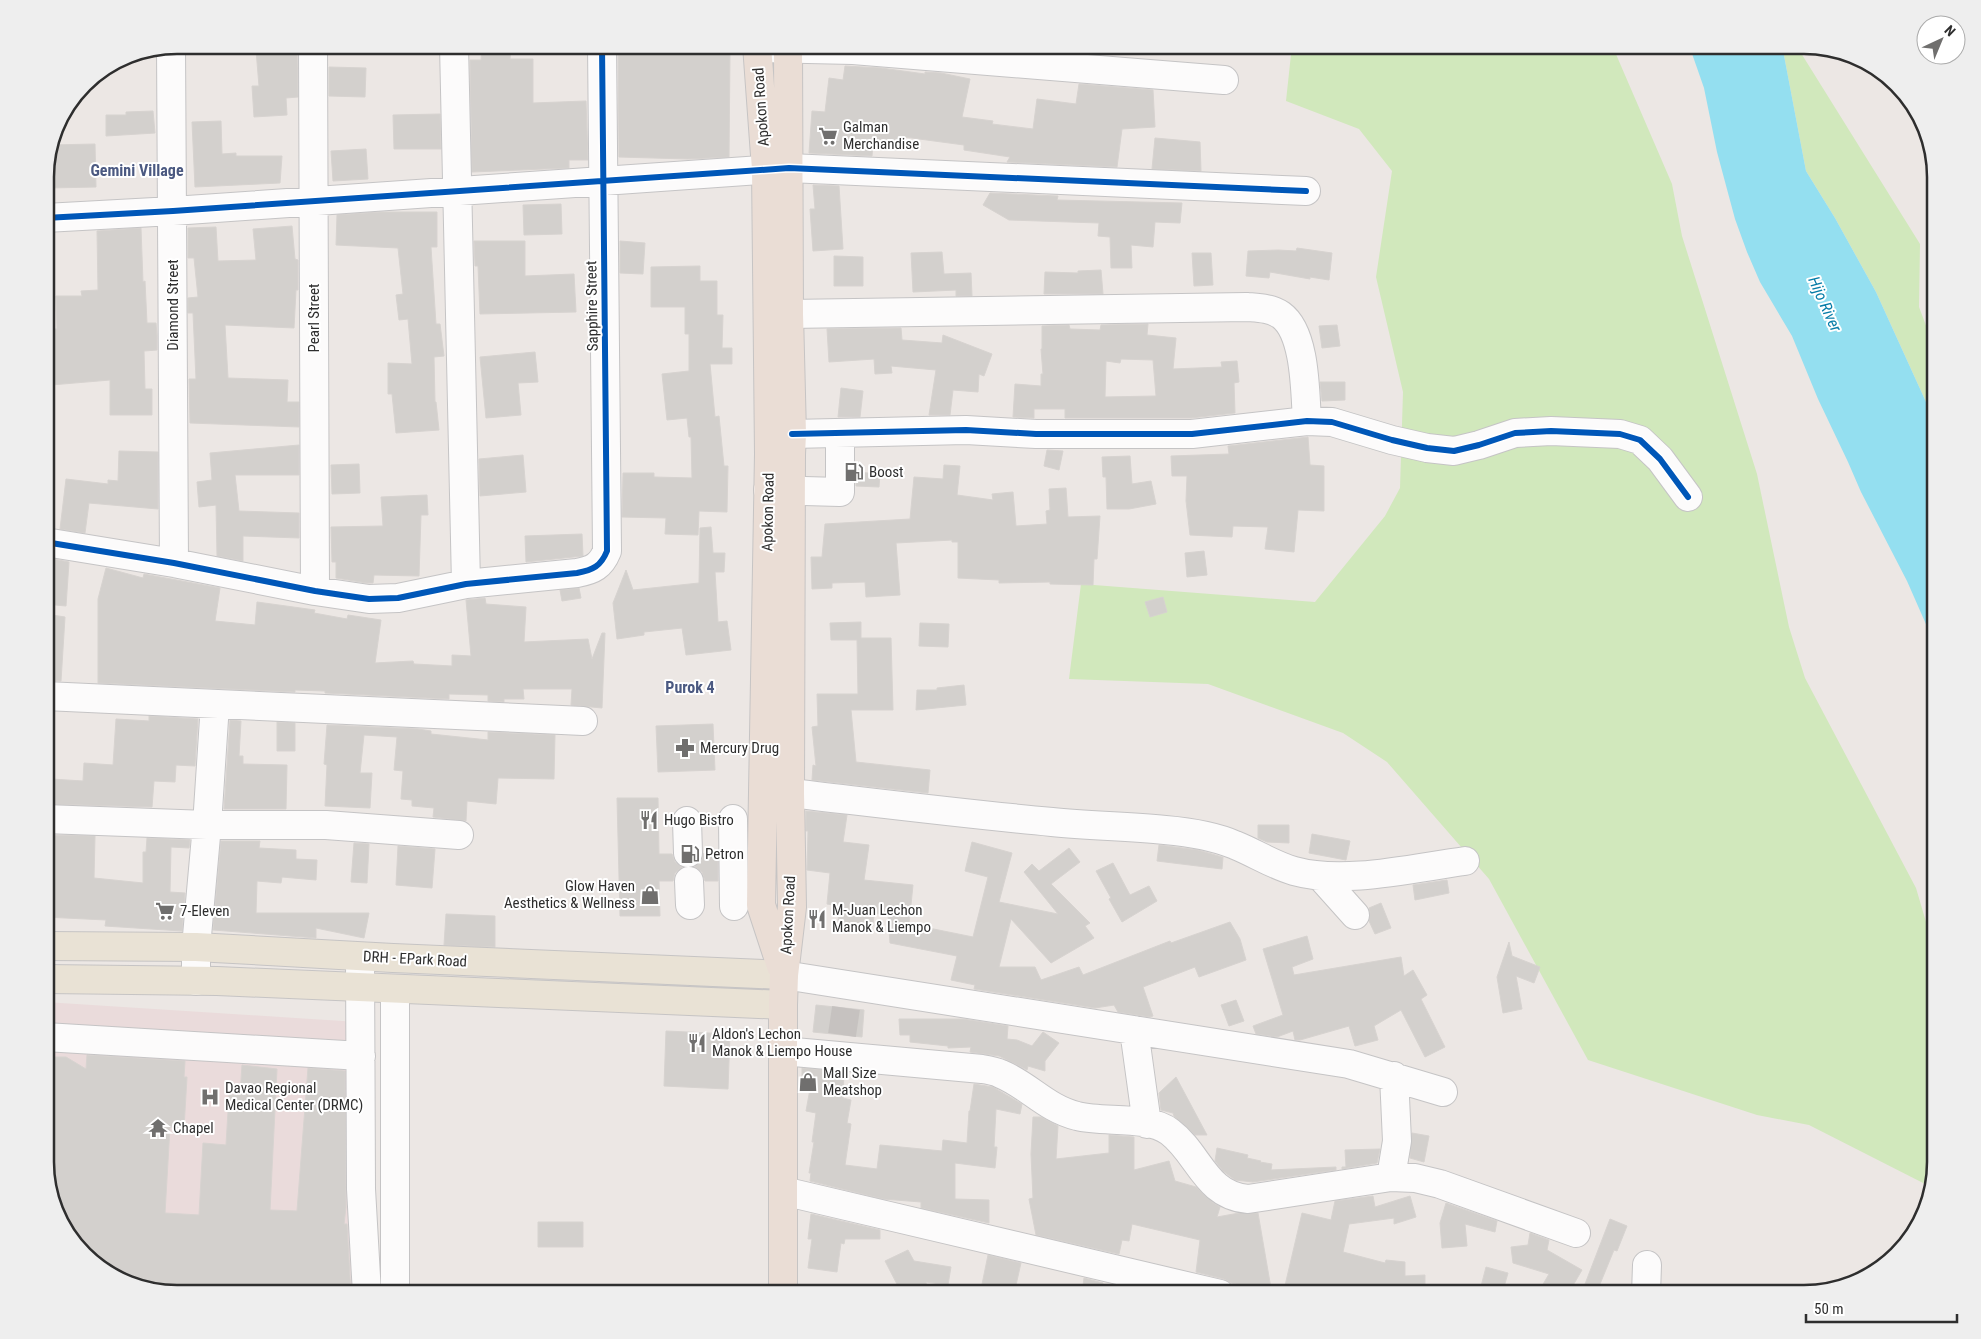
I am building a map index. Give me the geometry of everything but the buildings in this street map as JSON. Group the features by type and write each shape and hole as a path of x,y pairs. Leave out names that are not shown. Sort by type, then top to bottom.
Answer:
{"highway":[{"name":"Apokon Road","path":"758,54 778,169 789,314 792,434 779,490 761,905 784,992"},
{"name":"Apokon Road","path":"783,1285 784,992 792,907 790,794 779,490 778,169 787,54"}],"main road":[{"name":"DRH - EPark Road","path":"54,946 196,947 360,957 784,992"},
{"name":"DRH - EPark Road","path":"54,979 196,981 395,989 784,992"}],"street":[{"name":"Diamond Street","path":"171,54 174,563"},
{"name":"Pearl Street","path":"313,54 315,591"},
{"path":"54,543 174,563 315,591 370,599 398,598 466,584 454,54"},
{"name":"Sapphire Street","path":"466,584 577,573 594,569 600,564 608,551 602,54"},
{"path":"923,54 1224,80"},
{"path":"54,218 778,169 1306,191"},
{"path":"789,314 1247,307 1269,309 1282,316 1292,329 1299,347 1307,421"},
{"path":"792,434 966,430 1036,434 1182,434 1307,421 1332,422 1418,446 1454,450 1479,445 1515,433 1551,431 1620,434 1640,440 1660,459 1688,497"},
{"path":"779,490 840,492 840,434"},
{"path":"54,696 583,721"},
{"path":"196,981 196,947 208,824 215,704"},
{"path":"790,794 1051,822 1182,832 1233,844 1274,864 1321,877 1346,877 1465,860"},
{"path":"54,819 326,825 459,834"},
{"path":"733,819 734,906"},
{"path":"687,821 688,853"},
{"path":"1321,877 1355,916"},
{"path":"360,957 362,1189 366,1285"},
{"path":"395,989 395,1285"},
{"path":"784,992 846,1000 846,1008"},
{"path":"784,992 1134,1030 1349,1064 1443,1092"},
{"path":"1134,1030 1147,1124"},
{"path":"54,1038 361,1056"},
{"path":"783,1051 840,1046 1000,1073 1050,1106 1064,1112 1079,1117 1159,1126 1169,1131 1178,1139 1212,1182 1234,1198 1248,1199 1391,1177 1415,1178 1440,1184 1576,1234"},
{"path":"1391,1177 1397,1142 1394,1076"},
{"path":"783,1191 1182,1285"},
{"path":"1646,1285 1647,1265"}],"shaded area":[{"name":"Davao Regional Medical Center (DRMC)","path":"54,1003 374,1023 376,1285 161,1284 122,1273 96,1255 79,1237 63,1209 56,1186 54,1170"}],"green space":[{"path":"1291,54 1616,54 1672,184 1682,236 1757,474 1789,627 1805,678 1916,888 1927,925 1927,1162 1925,1184 1809,1125 1757,1115 1588,1060 1489,879 1387,762 1343,733 1208,684 1069,679 1081,584 1315,602 1385,516 1400,488 1403,392 1376,277 1392,171 1359,129 1286,101"},
{"path":"1784,54 1802,54 1920,244 1919,307 1927,328 1927,404 1876,292 1835,218 1806,171"}],"water":[{"name":"Hijo River","path":"1692,54 1784,54 1806,171 1835,218 1876,292 1927,404 1927,627 1907,581 1861,492 1818,399 1792,336 1760,282 1747,252 1735,219 1717,152 1704,88"}],"tunnel":[{"path":"842,1035 846,1008"}],"cycle path":[{"path":"54,543 174,563 315,591 369,599 398,598 466,584 577,573 592,569 599,564 607,551 602,54"},
{"path":"54,218 173,211 789,168 1306,191"},
{"path":"792,434 966,430 1036,434 1192,434 1307,421 1332,422 1392,440 1427,448 1454,451 1515,433 1551,431 1620,434 1640,440 1660,459 1688,497"}],"place":[{"name":"Galman Merchandise","path":"828,136"},
{"name":"Boost","path":"854,472"},
{"name":"Mercury Drug","path":"685,748"},
{"name":"Hugo Bistro","path":"649,820"},
{"name":"Petron","path":"690,854"},
{"name":"Glow Haven Aesthetics & Wellness","path":"650,895"},
{"name":"7-Eleven","path":"165,911"},
{"name":"M-Juan Lechon Manok & Liempo","path":"817,919"},
{"name":"Aldon's Lechon Manok & Liempo House","path":"697,1043"},
{"name":"Mall Size Meatshop","path":"808,1082"},
{"name":"Davao Regional Medical Center (DRMC)","path":"210,1097"},
{"name":"Chapel","path":"158,1128"}],"district":[{"name":"Gemini Village","path":"137,170"},
{"name":"Purok 4","path":"690,687"}]}
